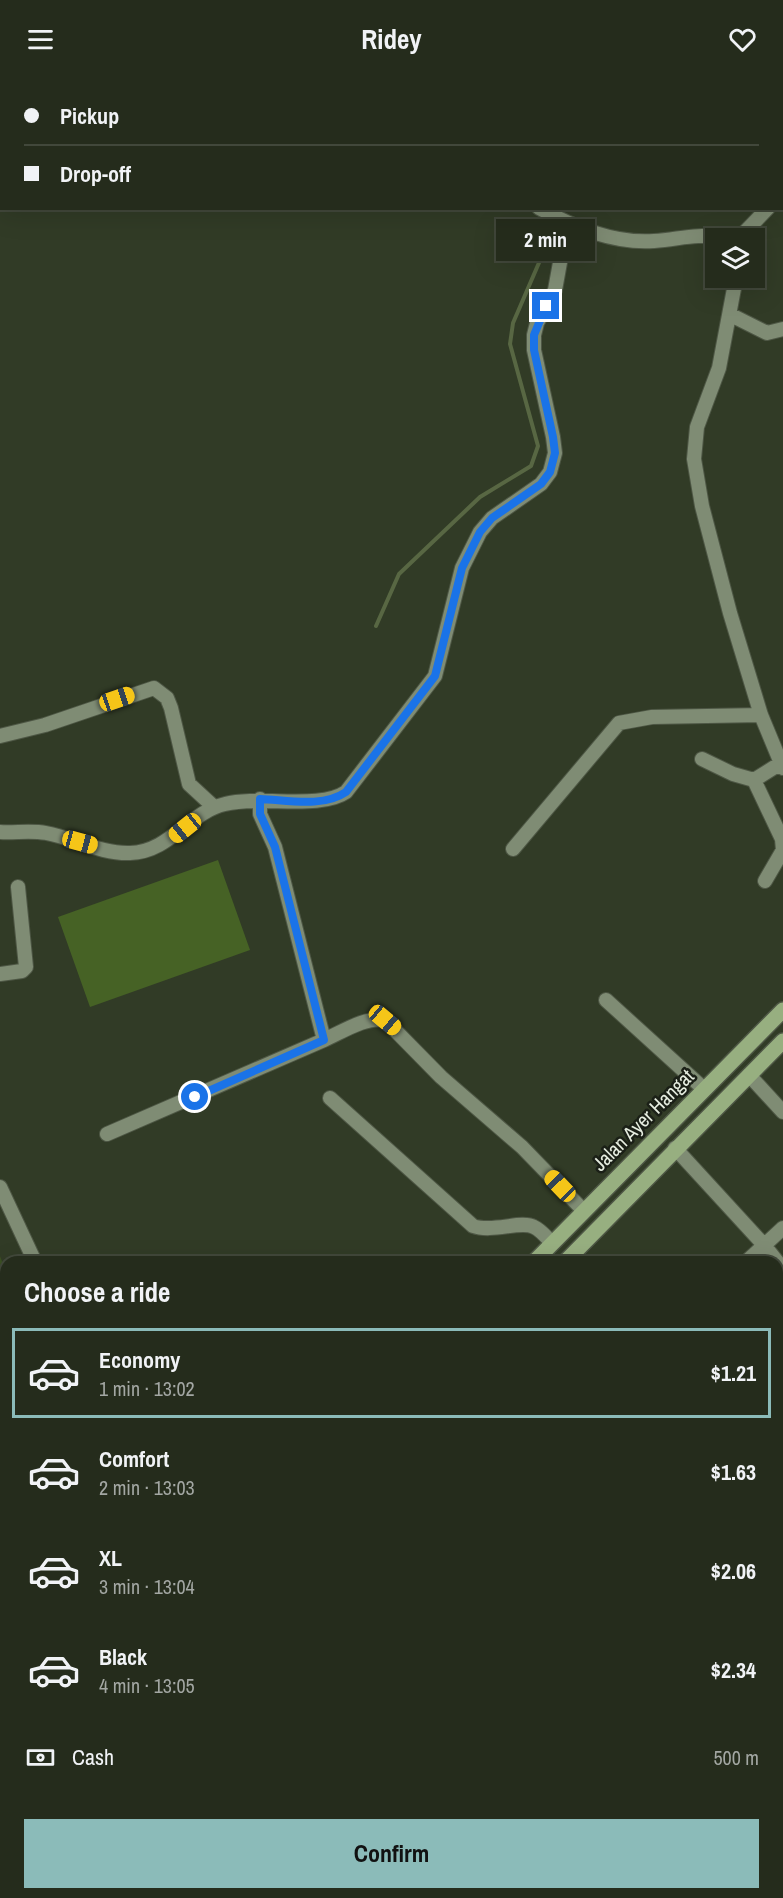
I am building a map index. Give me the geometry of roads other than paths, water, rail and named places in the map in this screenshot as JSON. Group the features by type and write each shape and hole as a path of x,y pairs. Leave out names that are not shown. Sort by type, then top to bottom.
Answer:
{"main road":[{"name":"Jalan Ayer Hangat","path":"540,1256 783,1010"},
{"path":"570,1256 783,1041"}],"street":[{"path":"749,228 766,210"},
{"path":"0,832 44,832 131,853 160,845 214,807 260,799 324,800 339,797 346,792 435,676 462,568 480,532 492,518 541,484 550,472 555,453 534,350 534,335 537,323 555,290 555,217 638,241 655,241 692,234 705,236"},
{"path":"702,759 733,774 754,780 782,766 761,714 714,557 694,459 697,427 719,368 735,288"},
{"path":"731,315 767,333 783,329"},
{"path":"0,736 45,725 154,688 167,698 171,708 189,784 214,807"},
{"path":"513,849 619,723 652,717 761,714"},
{"path":"754,780 782,839 783,850 765,881"},
{"path":"260,799 260,814 270,831 324,1040"},
{"path":"0,974 22,971 26,967 18,887"},
{"path":"606,1000 704,1089"},
{"path":"107,1134 378,1018 385,1020 441,1077 522,1147 584,1210"},
{"path":"749,1075 783,1112"},
{"path":"330,1098 473,1226 494,1230 527,1225 535,1227 552,1243"},
{"path":"675,1148 773,1256"},
{"path":"0,1187 32,1256"},
{"path":"752,1256 783,1227"}],"waterway":[{"path":"376,626 399,574 480,497 531,466 538,446 510,344 513,323 557,221"}]}
